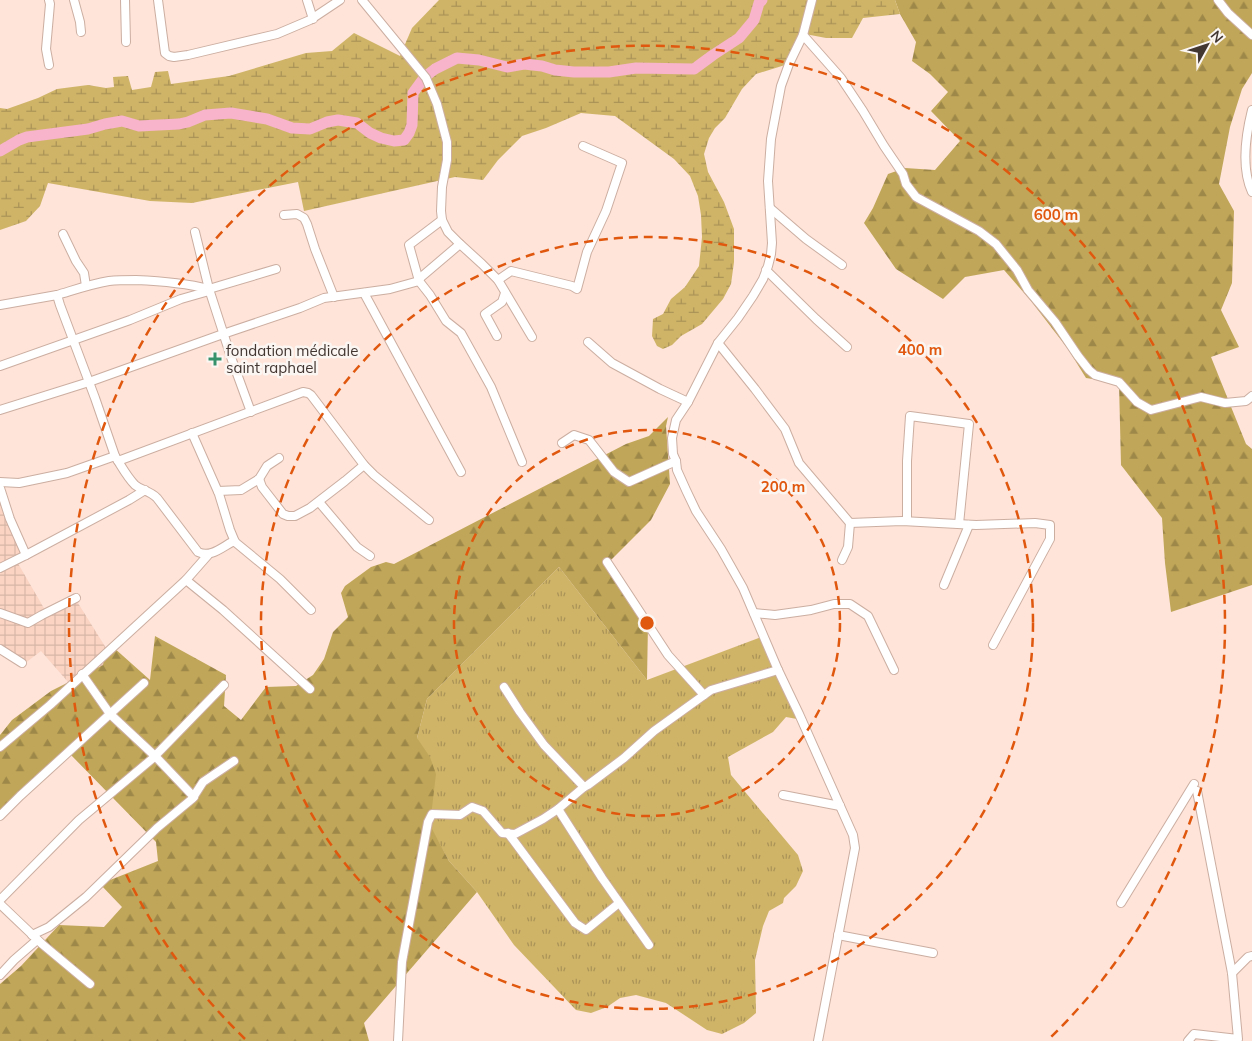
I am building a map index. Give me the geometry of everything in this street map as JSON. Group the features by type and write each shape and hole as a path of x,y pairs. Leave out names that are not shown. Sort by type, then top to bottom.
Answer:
{"street":[{"path":"49,0 46,49 49,65"},
{"path":"74,0 81,32"},
{"path":"126,0 126,42"},
{"path":"158,0 165,53 174,57 213,50 277,34 313,19 340,0"},
{"path":"307,0 313,19"},
{"path":"362,0 426,78 437,104 447,142 447,160 442,187 441,211 442,220 448,232 498,280 532,337"},
{"path":"812,0 803,36 789,64 781,86 776,109 769,154 768,181 772,243 766,270 753,296 718,343 688,402 676,420 672,438 677,470 686,490 696,511 721,549 742,588 854,835 855,848 818,1041"},
{"path":"1218,0 1228,13 1252,35"},
{"path":"803,36 841,78 903,174 906,184 916,197 979,231 996,244 1017,270 1028,290 1055,322 1089,370 1095,375 1119,382 1137,402 1152,410 1200,397 1225,403 1246,401 1252,396"},
{"path":"1252,110 1245,167 1248,184 1252,192"},
{"path":"498,280 511,270 577,289 587,252 606,210 622,163 583,146"},
{"path":"770,208 806,239 842,265"},
{"path":"284,214 297,214 304,218 334,297"},
{"path":"442,220 409,245 419,281 446,321 461,333 491,387 522,462"},
{"path":"195,232 209,290 251,412"},
{"path":"63,234 84,273 86,286"},
{"path":"0,410 89,382 324,298 390,289 419,281 420,278 460,244"},
{"path":"0,366 74,341 181,299 276,269"},
{"path":"766,270 847,347"},
{"path":"0,304 57,295 111,281 152,280 196,286 209,290"},
{"path":"364,293 461,472"},
{"path":"497,336 486,314 502,302 505,293"},
{"path":"57,295 116,458 134,484 152,493 157,498 198,552 208,555"},
{"path":"588,342 612,363 688,402"},
{"path":"718,343 785,429 799,463 850,523 848,546 842,560"},
{"path":"0,482 19,483 59,475 192,434 303,392 311,395 364,465 429,520"},
{"path":"907,521 907,461 910,416 969,424 959,524"},
{"path":"192,434 218,491 235,542 280,579 311,610"},
{"path":"562,444 574,434 589,440 614,472 628,482 676,461"},
{"path":"218,491 241,490 259,479 267,466 279,458"},
{"path":"259,479 262,487 283,514 295,516 319,502 364,465"},
{"path":"0,488 10,519 26,555"},
{"path":"0,568 145,490"},
{"path":"319,502 357,547 370,556"},
{"path":"850,523 907,521 969,525 1036,523 1050,525 1050,539 993,645"},
{"path":"944,585 969,525"},
{"path":"0,747 186,580 208,555 235,542"},
{"path":"607,562 668,655 704,695"},
{"path":"186,580 310,690"},
{"path":"0,614 28,623 76,598"},
{"path":"754,613 775,615 834,604 850,604 868,616 894,670"},
{"path":"0,649 22,664"},
{"path":"398,1041 402,962 428,822 432,814 460,815 472,807 484,811 502,833 515,834 558,809 584,787 624,758 654,731 711,690 778,670"},
{"path":"82,674 110,714 194,796"},
{"path":"0,816 144,683"},
{"path":"90,984 35,937 0,902 79,820 155,756 224,685"},
{"path":"504,687 544,745 584,787"},
{"path":"0,975 35,937 86,897 157,828 192,799 203,782 234,761"},
{"path":"1121,903 1195,787 1232,973 1238,1039 1194,1034 1188,1041"},
{"path":"783,795 840,806"},
{"path":"558,809 619,903 649,945"},
{"path":"508,833 575,923 586,930 619,903"},
{"path":"838,935 933,952"},
{"path":"1232,973 1248,957 1252,956"}],"shaded area":[{"path":"0,488 26,555 16,560 45,610 73,595 106,648 103,665 68,682 41,651 24,664 0,650"}],"green space":[{"path":"439,0 895,0 900,14 863,18 852,38 826,38 800,33 785,65 756,74 742,89 725,118 715,128 709,138 704,154 708,172 724,202 734,229 734,262 731,284 723,299 702,324 663,349 657,346 652,336 653,319 663,314 671,299 685,287 699,266 702,237 698,196 690,176 674,159 615,116 581,113 522,136 498,160 483,180 455,177 304,211 298,182 192,203 150,201 48,183 40,206 26,221 0,230 0,108 7,109 57,89 88,85 106,88 114,87 113,77 128,76 132,90 151,87 155,72 168,71 171,84 229,76 306,53 332,51 354,33 400,56 412,28"},
{"path":"895,0 1252,0 1252,73 1242,89 1230,127 1219,184 1234,211 1232,283 1221,310 1239,347 1211,357 1246,444 1252,449 1252,585 1171,612 1162,518 1121,465 1119,383 1086,378 1068,349 1004,270 965,277 943,299 896,269 864,223 888,174 905,168 935,170 960,141 931,111 948,92 930,74 912,61 916,42 900,14"},
{"path":"668,417 666,426 670,484 651,520 608,563 648,623 647,680 559,567 427,699 417,738 430,757 436,774 430,825 449,861 477,892 364,1023 369,1041 0,1041 0,984 21,966 59,925 104,927 122,907 100,884 158,861 156,842 71,755 51,767 0,818 0,735 12,720 51,691 103,665 106,647 113,647 150,680 155,636 226,675 224,706 241,720 266,687 296,686 313,675 324,659 333,632 348,617 341,593 345,586 371,567 386,562 394,564 626,444 649,436"},
{"path":"559,567 647,680 764,636 797,719 786,717 773,732 728,757 731,775 798,855 803,871 796,886 784,898 783,903 769,911 763,926 755,960 756,1013 744,1023 722,1034 707,1030 666,1003 636,995 620,998 607,1007 591,1013 576,1010 514,945 477,892 449,861 429,825 417,738 427,699"}],"waterway":[{"path":"426,76 435,69 457,58 479,60 507,67 524,64 574,72 609,72 636,68 694,69 739,38 754,20 759,3 762,0"},
{"path":"0,151 27,137 88,129 122,121 139,126 179,124 205,115 231,113 267,119 292,128 310,129 338,120 357,123 370,133 381,138 394,141 404,140 412,125 413,93 424,78"}],"place":[{"name":"fondation médicale saint raphael","path":"215,359"}]}
